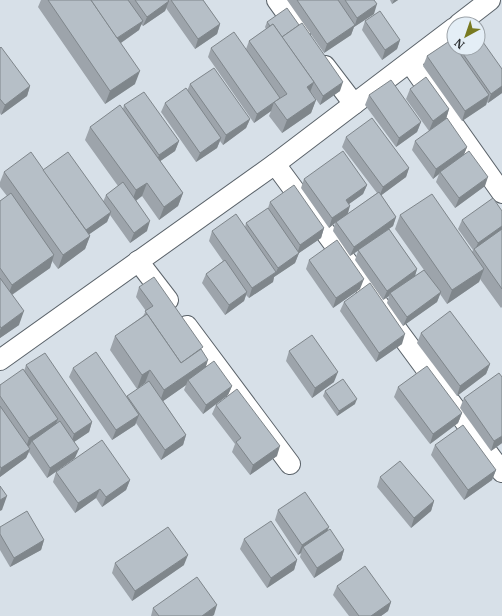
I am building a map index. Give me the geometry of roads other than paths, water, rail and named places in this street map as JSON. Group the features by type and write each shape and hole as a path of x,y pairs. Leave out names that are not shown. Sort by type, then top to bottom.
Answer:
{"street":[{"path":"277,0 354,104"},
{"path":"469,16 490,0"},
{"path":"0,360 276,164 446,34"},
{"path":"410,63 502,192"},
{"path":"276,164 502,472"},
{"path":"138,261 290,464"}]}
